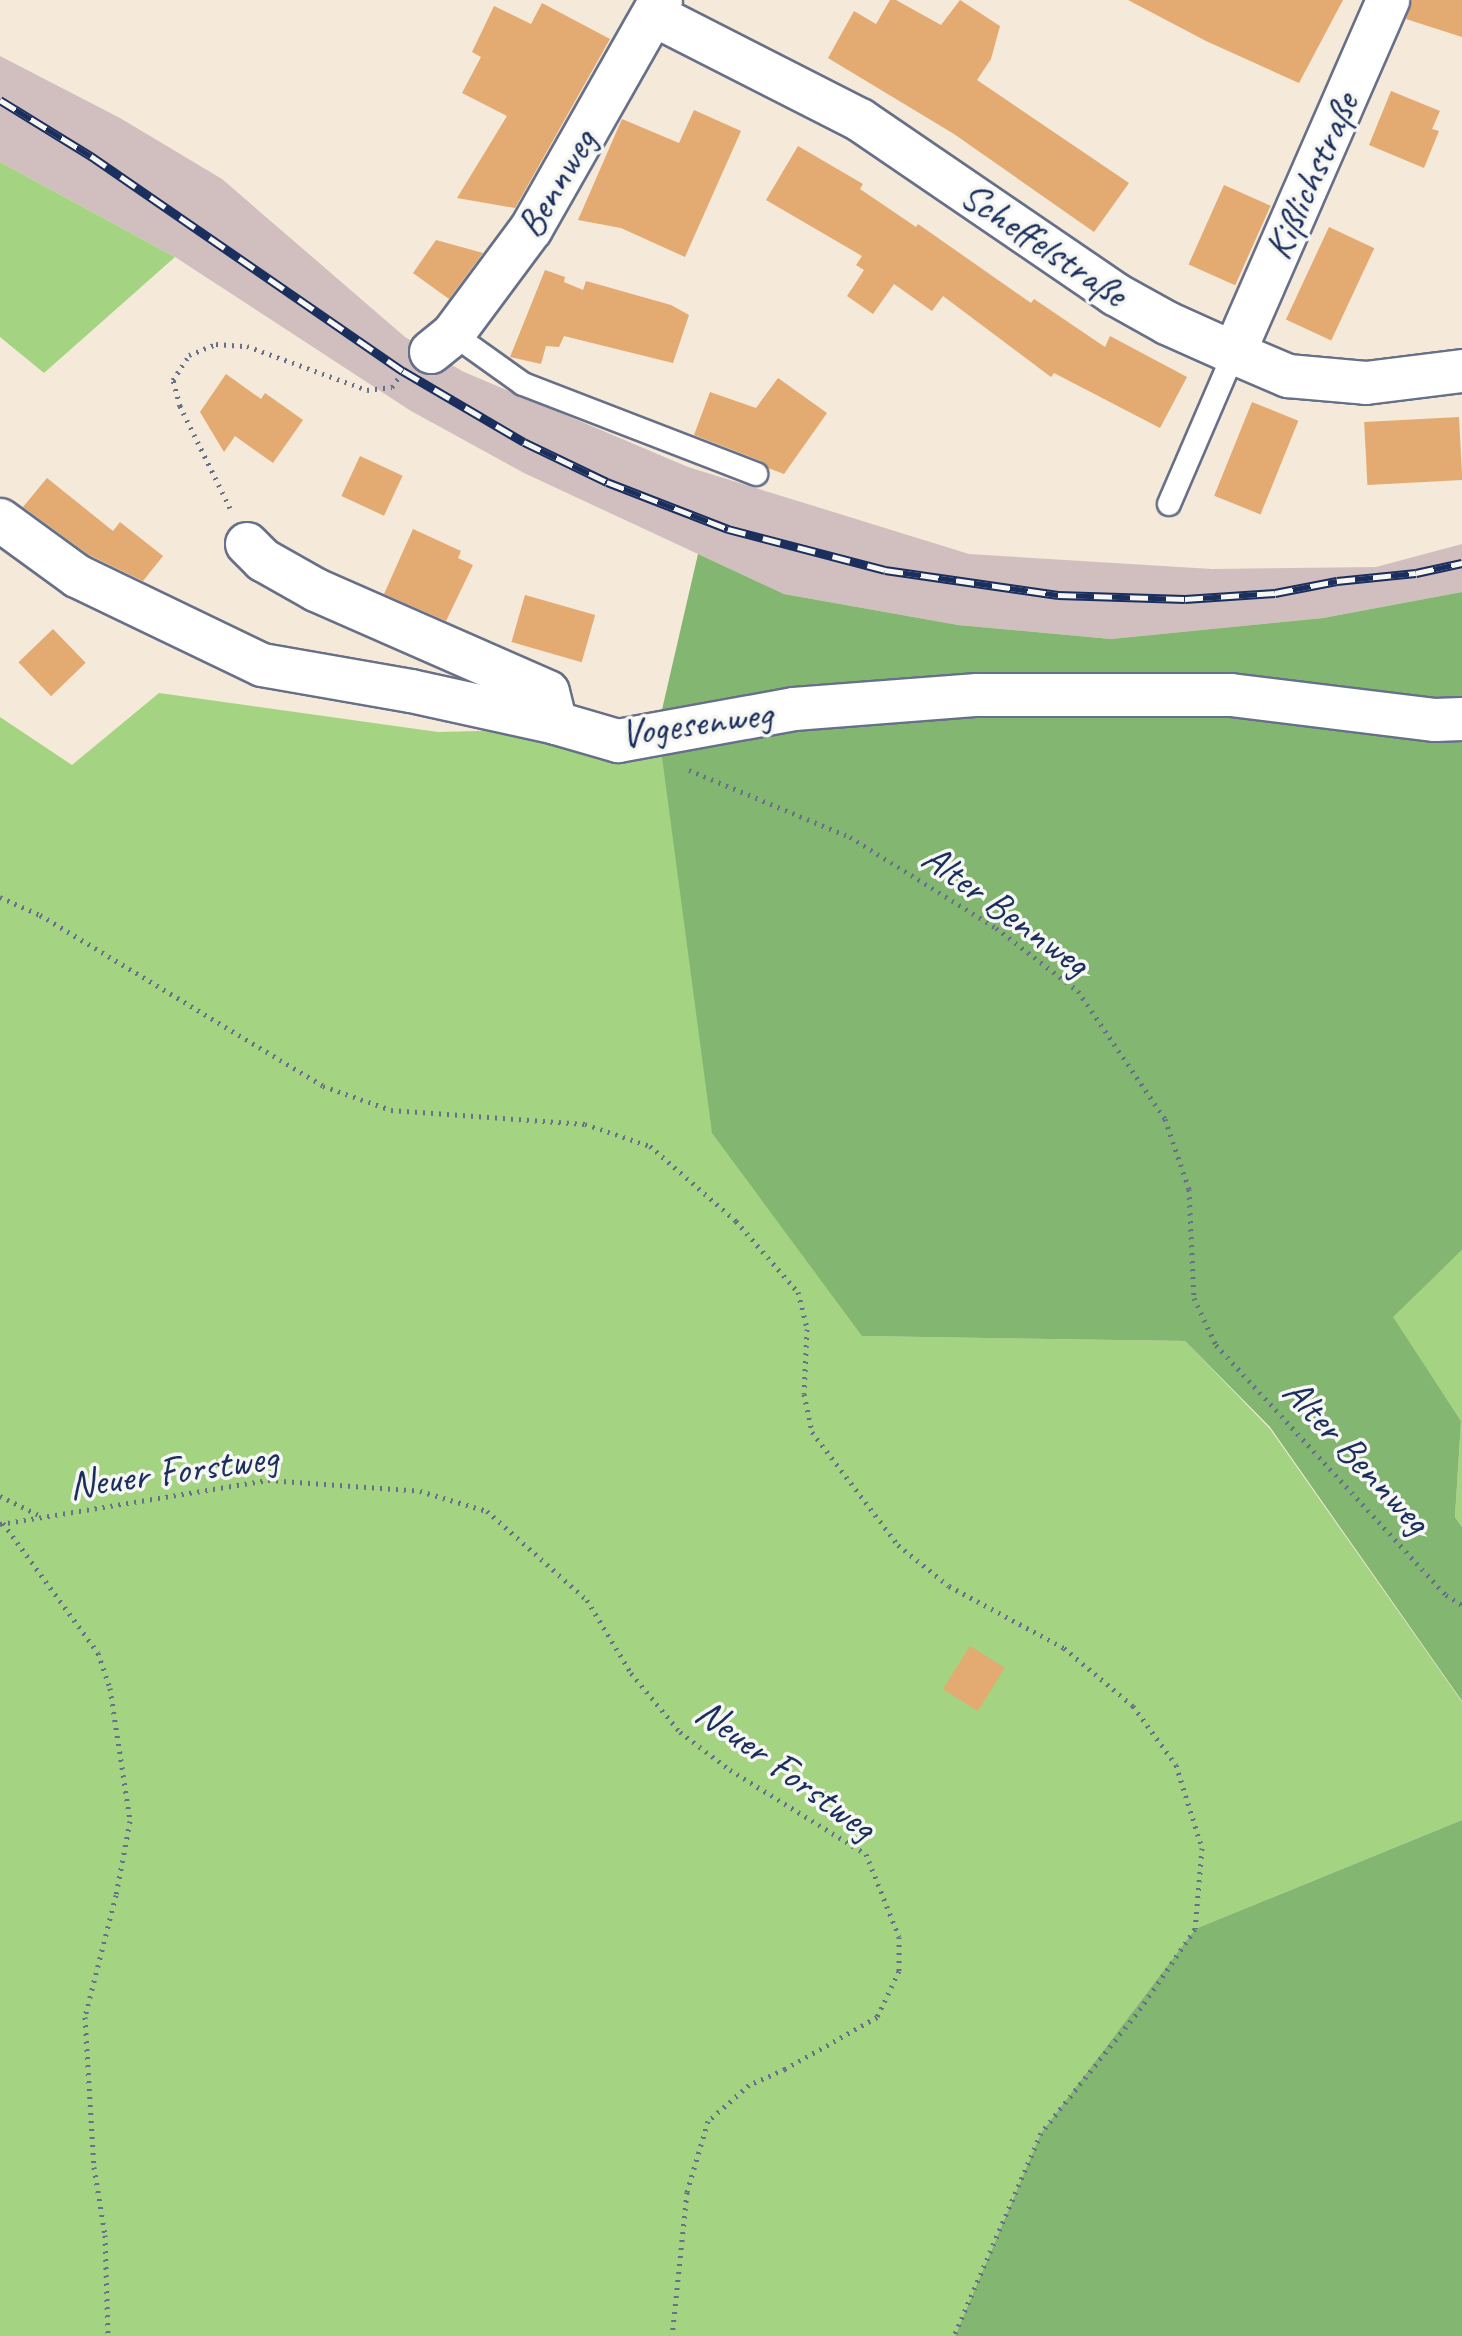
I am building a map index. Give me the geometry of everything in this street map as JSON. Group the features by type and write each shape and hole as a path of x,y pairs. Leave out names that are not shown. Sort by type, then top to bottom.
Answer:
{"street":[{"name":"Kißlichstraße","path":"1234,353 1388,0"},
{"name":"Scheffelstraße","path":"658,8 860,120 1115,294 1167,323 1288,376 1366,383 1462,371"},
{"name":"Bennweg","path":"442,343 531,229 658,8"},
{"name":"Vogesenweg","path":"0,520 77,576 262,665 411,691 556,723 618,741 794,709 977,695 1231,695 1449,719"},
{"path":"247,544 263,560 316,590 548,692 556,723"}],"lane":[{"path":"442,343 523,384 756,474"},
{"path":"1169,504 1234,353"}],"path":[{"path":"229,506 180,406 173,380 189,355 216,344 247,346 367,390 392,387"},
{"name":"Alter Bennweg","path":"676,765 850,837 996,928 1078,991 1165,1119 1189,1189 1194,1298 1216,1345 1446,1595 1462,1605"},
{"path":"0,897 40,915 323,1086 391,1110 585,1124 650,1146 736,1221 798,1292 807,1329 804,1394 812,1432 898,1545 949,1586 1064,1648 1133,1706 1176,1765 1202,1848 1195,1929 1141,2008 1041,2133 954,2336"},
{"name":"Neuer Forstweg","path":"2,1523 268,1480 420,1491 487,1511 587,1600 631,1673 680,1732 730,1770 866,1854 899,1937 899,1971 877,2017 785,2069 749,2085 708,2121 687,2192 672,2336"},
{"path":"0,1496 42,1516"},
{"path":"2,1523 98,1653 110,1688 130,1821 116,1895 85,2017 94,2167 105,2235 108,2336"}],"shaded area":[{"path":"0,56 120,118 222,179 405,337 462,371 688,467 969,554 1212,569 1376,567 1462,544 1462,592 1323,618 1111,639 958,625 784,594 524,473 411,411 175,257 0,162"}],"green space":[{"path":"0,162 175,257 44,373 0,337"},
{"path":"698,554 784,594 958,625 1111,639 1323,618 1462,592 1462,1250 1393,1317 1461,1421 1455,1517 1462,1527 1462,1701 1270,1427 1185,1341 862,1336 712,1133 658,727"},
{"path":"159,693 438,732 658,727 862,1336 1185,1341 1270,1429 1462,1702 1462,1820 1195,1929 1041,2133 955,2336 0,2336 0,717 72,765"},
{"path":"1462,1250 1462,1527 1455,1517 1461,1421 1392,1317"},
{"path":"1462,1820 1462,2336 955,2336 1041,2133 1195,1929"}],"building":[{"path":"890,0 896,0 941,25 960,0 1000,26 991,59 977,80 1129,183 1094,232 954,134 828,58 854,11 876,24"},
{"path":"1128,0 1343,0 1299,83 1206,41"},
{"path":"1412,0 1462,0 1462,37 1406,19"},
{"path":"542,3 610,39 515,208 457,198 507,116 462,93 481,57 472,52 494,6 531,24"},
{"path":"1391,91 1440,111 1432,129 1439,131 1424,168 1369,145"},
{"path":"694,110 741,131 685,257 621,228 578,220 622,119 679,143"},
{"path":"798,146 863,184 860,189 916,227 918,224 1031,303 1034,299 1105,347 1110,336 1187,377 1160,428 1054,373 1051,377 943,296 932,311 894,284 873,314 847,296 864,270 856,265 862,256 766,200"},
{"path":"1224,185 1271,206 1235,285 1189,264"},
{"path":"1329,227 1374,248 1331,341 1286,319"},
{"path":"436,240 483,253 449,299 413,273"},
{"path":"545,270 565,277 564,282 583,290 586,281 671,305 689,315 673,363 564,336 559,347 546,346 541,364 510,357"},
{"path":"226,374 261,399 265,393 303,420 273,463 235,436 224,452 200,412"},
{"path":"778,378 827,413 784,474 768,468 761,461 694,435 710,392 756,408"},
{"path":"1252,402 1298,421 1261,514 1214,496"},
{"path":"1459,417 1462,480 1367,485 1364,422"},
{"path":"360,456 403,476 384,516 341,496"},
{"path":"47,478 113,531 120,522 163,556 143,581 89,555 23,507"},
{"path":"413,529 461,551 458,558 473,565 446,621 384,594"},
{"path":"525,595 595,615 582,662 511,642"},
{"path":"53,629 86,663 51,696 18,662"},
{"path":"970,1646 1005,1668 978,1711 943,1689"}],"railway":[{"path":"0,100 91,156 403,371 524,442 607,482 728,529 885,570 1058,595 1185,599 1275,593 1337,581 1416,573 1462,563"}]}
